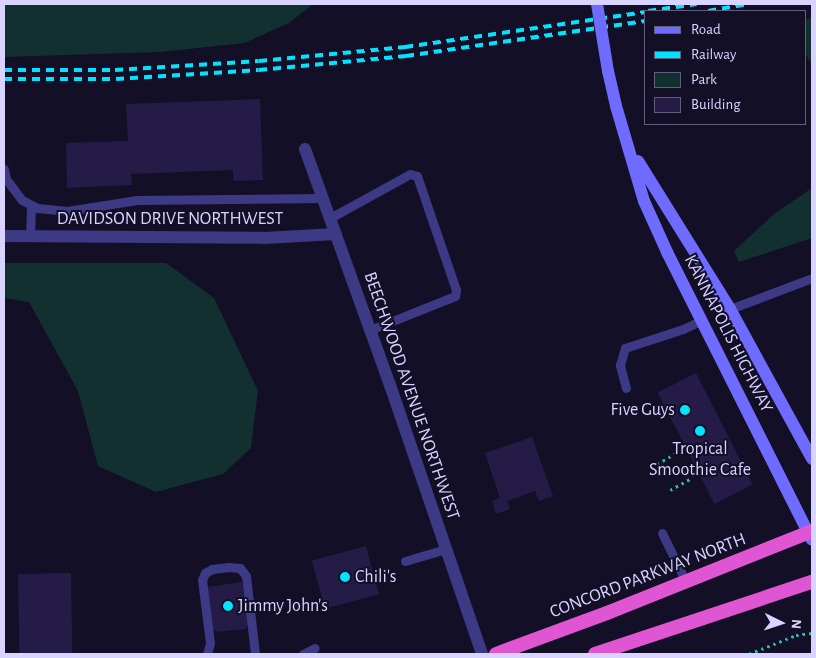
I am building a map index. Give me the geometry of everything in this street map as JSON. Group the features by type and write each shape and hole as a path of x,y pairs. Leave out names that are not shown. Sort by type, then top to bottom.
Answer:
{"highway":[{"name":"CONCORD PARKWAY NORTH","path":"496,654 811,534"},
{"path":"595,654 812,582"}],"main road":[{"name":"KANNAPOLIS HIGHWAY","path":"597,4 616,106 644,201 667,252 811,534"},
{"name":"KANNAPOLIS HIGHWAY","path":"629,147 730,309 812,459"}],"street":[{"name":"BEECHWOOD AVENUE NORTHWEST","path":"305,149 482,654"},
{"name":"DAVIDSON DRIVE NORTHWEST","path":"4,236 264,238 336,234"}],"lane":[{"path":"4,169 6,179 22,200 38,208 67,211 137,200 323,198"},
{"path":"330,218 410,174 418,176 456,290 455,296 370,330"},
{"path":"30,236 31,204"},
{"path":"730,309 812,278"},
{"path":"626,388 620,365 625,348 683,330 702,320"},
{"path":"662,533 686,582"},
{"path":"405,561 446,548"},
{"path":"207,654 210,643 202,580 206,573 212,569 240,568 246,576 255,654"},
{"path":"303,654 315,648"}],"path":[{"path":"657,464 678,452"},
{"path":"670,490 692,478"},
{"path":"749,654 796,635 812,634"}],"green space":[{"path":"4,4 313,4 289,23 244,43 161,52 4,57"},
{"path":"812,17 812,65 806,55 806,20"},
{"path":"812,188 812,238 739,262 734,251 774,214"},
{"path":"4,263 166,263 214,298 258,391 251,448 223,474 156,492 98,466 78,391 29,302 4,298"}],"building":[{"path":"260,99 263,180 233,181 233,170 131,174 132,185 67,188 66,143 128,141 126,104"},
{"path":"696,373 753,484 714,504 658,393"},
{"path":"532,437 553,496 539,501 535,491 507,501 510,509 496,514 492,501 500,498 485,453"},
{"name":"Chili's","path":"366,546 379,594 325,609 312,560"},
{"path":"71,573 72,654 19,654 18,574"},
{"name":"Jimmy John's","path":"242,582 248,625 245,629 218,632 213,629 207,587"}],"railway":[{"path":"655,10 697,4"},
{"path":"713,10 746,4"},
{"path":"4,70 115,70 259,61 405,47 644,12"},
{"path":"4,79 116,79 259,70 406,56 644,21"}],"place":[{"name":"Five Guys","path":"685,410"},
{"name":"Tropical Smoothie Cafe","path":"700,431"},
{"name":"Chili's","path":"345,577"},
{"name":"Jimmy John's","path":"228,606"}]}
